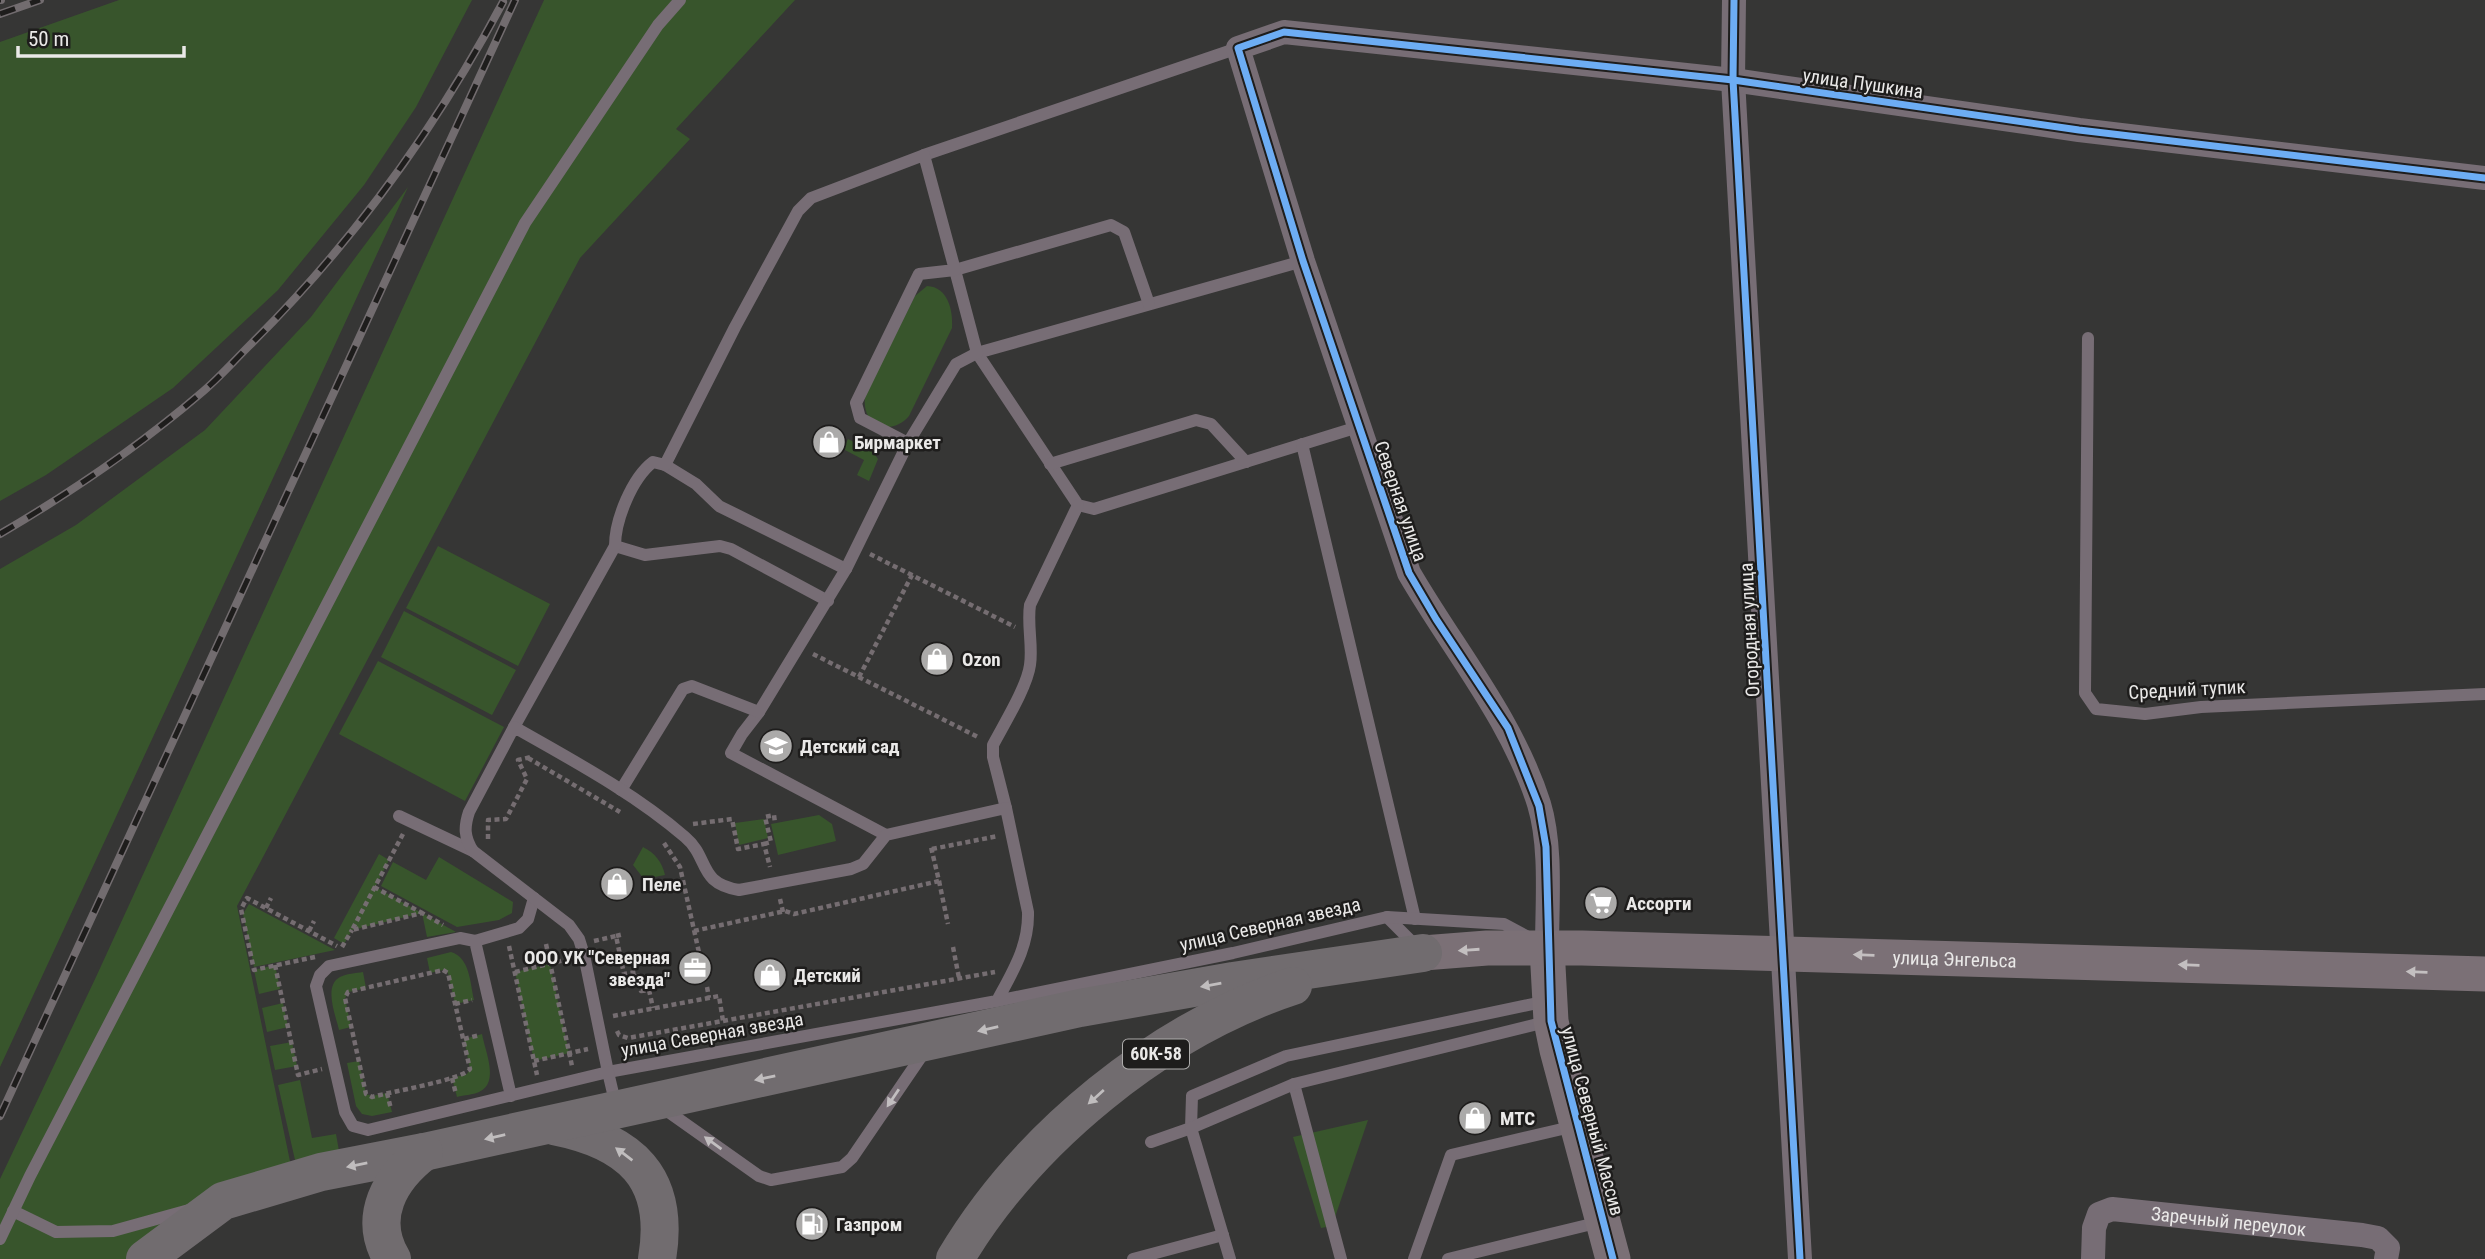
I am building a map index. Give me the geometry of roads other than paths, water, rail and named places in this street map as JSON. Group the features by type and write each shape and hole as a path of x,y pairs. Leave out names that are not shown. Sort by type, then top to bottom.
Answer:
{"highway":[{"path":"145,1259 223,1201 321,1172 424,1153 544,1107 617,1110 1080,1007 1233,981 1419,936"},
{"name":"60К-58","path":"955,1259 972,1231 1033,1156 1103,1091 1184,1035 1275,992 1346,969 1419,936"},
{"path":"544,1107 578,1131 609,1142 639,1165 656,1200 660,1237 657,1259"},
{"path":"392,1259 382,1233 383,1208 393,1183 406,1166 424,1153"}],"main road":[{"name":"улица Энгельса","path":"1419,936 1487,948 1783,953 2485,974"},
{"name":"улица Северный Массив","path":"1547,948 1550,1011 1613,1259"}],"street":[{"name":"Огородная улица","path":"1734,0 1734,80 1800,1259"},
{"name":"улица Пушкина","path":"1238,48 1284,32 1734,80 2079,130 2485,178"},
{"name":"Северная улица","path":"1238,48 1303,261 1409,573 1436,620 1508,729 1539,806 1546,847 1547,948"},
{"name":"Заречный переулок","path":"2093,1259 2094,1228 2099,1214 2112,1209 2362,1235 2378,1238 2388,1248 2386,1259"}],"lane":[{"path":"0,1239 525,223 657,25 680,0"},
{"path":"665,465 798,211 811,198 924,155 1238,48"},
{"path":"924,155 977,353 1078,505 1094,509 1358,427"},
{"path":"908,443 860,418 856,403 919,274 955,271 1111,225 1124,232 1149,304"},
{"path":"886,835 731,753 828,601 908,443 956,364 977,353 1303,261"},
{"name":"Средний тупик","path":"2088,338 2085,693 2096,709 2144,714 2201,707 2485,694"},
{"path":"1050,464 1196,420 1211,424 1246,462"},
{"path":"1302,444 1419,936"},
{"path":"473,851 465,826 469,812 615,546 618,517 645,468 653,462 665,465 696,484 719,506 846,569"},
{"path":"997,1001 1024,950 1029,930 1028,912 993,757 993,745 1031,664 1027,619 1030,605 1078,505"},
{"path":"615,546 645,555 720,546 731,549 828,601"},
{"path":"621,790 683,690 692,686 759,712"},
{"path":"514,727 621,790 688,839 713,880 723,887 739,890 851,869 863,864 886,835 1006,808"},
{"name":"улица Северная звезда","path":"404,819 473,851 569,925 590,954 608,1072 997,1001 1233,953 1387,917 1419,936"},
{"path":"534,898 528,919 519,928 475,941 460,938 329,965 320,975 316,986 345,1112 353,1126 368,1130 511,1096 544,1107 575,1081 608,1072 617,1110"},
{"path":"1387,917 1419,936"},
{"path":"475,941 511,1096"},
{"path":"1151,1142 1294,1084 1550,1011"},
{"path":"1230,1259 1191,1128 1192,1096 1286,1056 1550,1011"},
{"path":"655,1102 759,1176 771,1180 842,1167 852,1158 931,1042"},
{"path":"1294,1084 1341,1259"},
{"path":"1414,1259 1451,1155 1577,1125"},
{"path":"13,1211 56,1232 113,1231 223,1201"},
{"path":"1448,1259 1603,1221"},
{"path":"1133,1259 1223,1235"}],"railway":[{"path":"0,14 40,0"},
{"path":"0,1116 515,0"},
{"path":"0,534 103,468 176,414 213,383 286,307 357,226 420,140 503,2"}],"place":[{"name":"Бирмаркет","path":"829,442"},
{"name":"Ozon","path":"937,659"},
{"name":"Детский сад","path":"776,746"},
{"name":"Пеле","path":"617,884"},
{"name":"Ассорти","path":"1601,903"},
{"name":"ООО УК \"Северная звезда\"","path":"695,968"},
{"name":"Детский","path":"770,975"},
{"name":"МТС","path":"1475,1118"},
{"name":"Газпром","path":"812,1224"}]}
